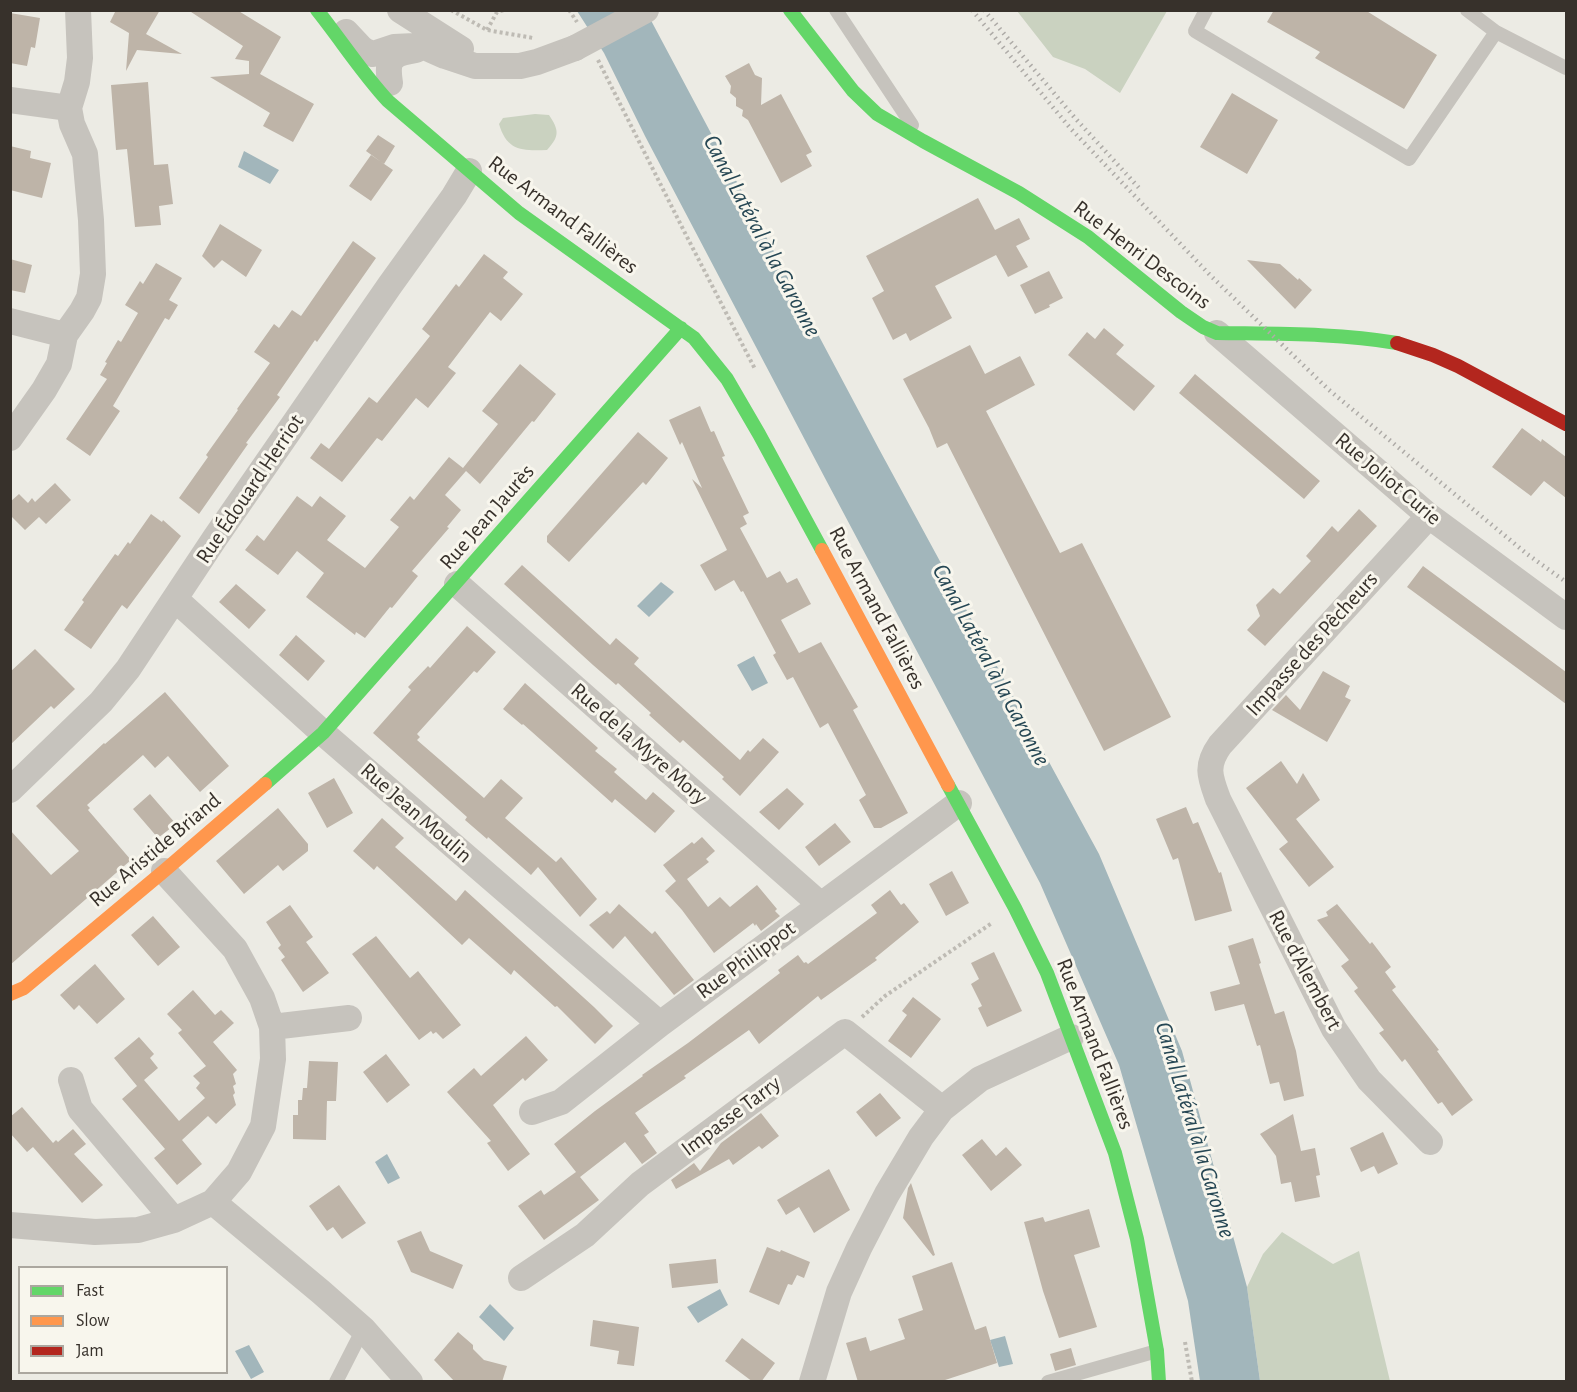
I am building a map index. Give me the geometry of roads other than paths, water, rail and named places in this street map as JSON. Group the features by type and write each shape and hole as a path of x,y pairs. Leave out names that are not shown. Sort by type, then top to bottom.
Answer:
{"street":[{"path":"10,438 44,390 58,364 65,335 89,298 93,274 85,154 72,124 69,108 77,82 80,58 78,10"},
{"name":"Rue Armand Fallières","path":"317,10 388,101 519,213 694,338 711,357 735,392 959,803 1047,973 1115,1153 1125,1188 1137,1239 1157,1351 1160,1382"},
{"path":"328,10 356,43 365,51 373,54 394,48 415,46 427,48 475,66 499,67 520,66 570,50 646,10"},
{"path":"341,10 373,54 410,118"},
{"path":"400,10 462,49 499,67"},
{"name":"Rue Henri Descoins","path":"790,10 853,91 877,114 1019,193 1088,237 1203,327 1217,333 1342,336 1402,344 1458,366 1566,424"},
{"path":"390,83 388,67 396,55 427,48"},
{"path":"10,100 69,108"},
{"name":"Rue Édouard Herriot","path":"10,790 101,702 128,669 215,538 454,196 469,171"},
{"path":"10,321 65,335"},
{"name":"Rue Jean Jaurès","path":"323,733 681,328"},
{"name":"Rue Joliot Curie","path":"1217,333 1429,516 1566,616"},
{"name":"Impasse des Pêcheurs","path":"1210,778 1211,759 1220,745 1429,516"},
{"name":"Rue de la Myre Mory","path":"457,584 821,905"},
{"name":"Rue Jean Moulin","path":"175,599 323,733 660,1024"},
{"name":"Rue Aristide Briand","path":"10,994 24,988 164,871 323,733"},
{"name":"Rue d'Alembert","path":"1210,778 1218,799 1334,1029 1369,1080 1430,1142"},
{"name":"Rue Philippot","path":"532,1112 561,1102 660,1024 959,803"},
{"path":"10,1225 95,1232 138,1230 174,1220 213,1202 239,1172 263,1126 273,1059 272,1027 262,998 235,949 164,871"},
{"path":"272,1027 349,1018"},
{"name":"Impasse Tarry","path":"521,1278 585,1235 640,1184 845,1032 942,1109"},
{"path":"812,1382 839,1292 859,1248 887,1194 921,1137 942,1109 981,1079 1071,1037"},
{"path":"71,1080 80,1109 174,1220"},
{"path":"213,1202 363,1329 410,1382"}],"lane":[{"path":"836,10 923,141"},
{"path":"1206,10 1195,31 1409,159 1496,32"},
{"path":"1467,10 1496,32 1566,68"},
{"path":"336,1382 363,1329"},
{"path":"1048,1382 1157,1351"}],"water":[{"name":"Canal Latéral à la Garonne","path":"577,11 646,11 879,449 1099,854 1182,1051 1247,1287 1260,1381 1200,1381 1188,1301 1119,1065 1040,883 645,136 604,53"},
{"path":"244,151 279,170 270,184 238,167"},
{"path":"661,582 674,592 649,617 637,606"},
{"path":"754,656 768,683 752,691 737,665"},
{"path":"387,1154 400,1178 388,1184 375,1162"},
{"path":"720,1289 728,1305 698,1323 687,1307"},
{"path":"490,1304 514,1328 504,1341 479,1317"},
{"path":"1005,1336 1013,1364 999,1367 990,1340"},
{"path":"249,1345 264,1372 251,1379 235,1351"}],"railway":[{"path":"972,10 1071,129 1210,275 1329,390 1527,554 1566,582"},
{"path":"984,10 1075,118 1140,189"}]}
